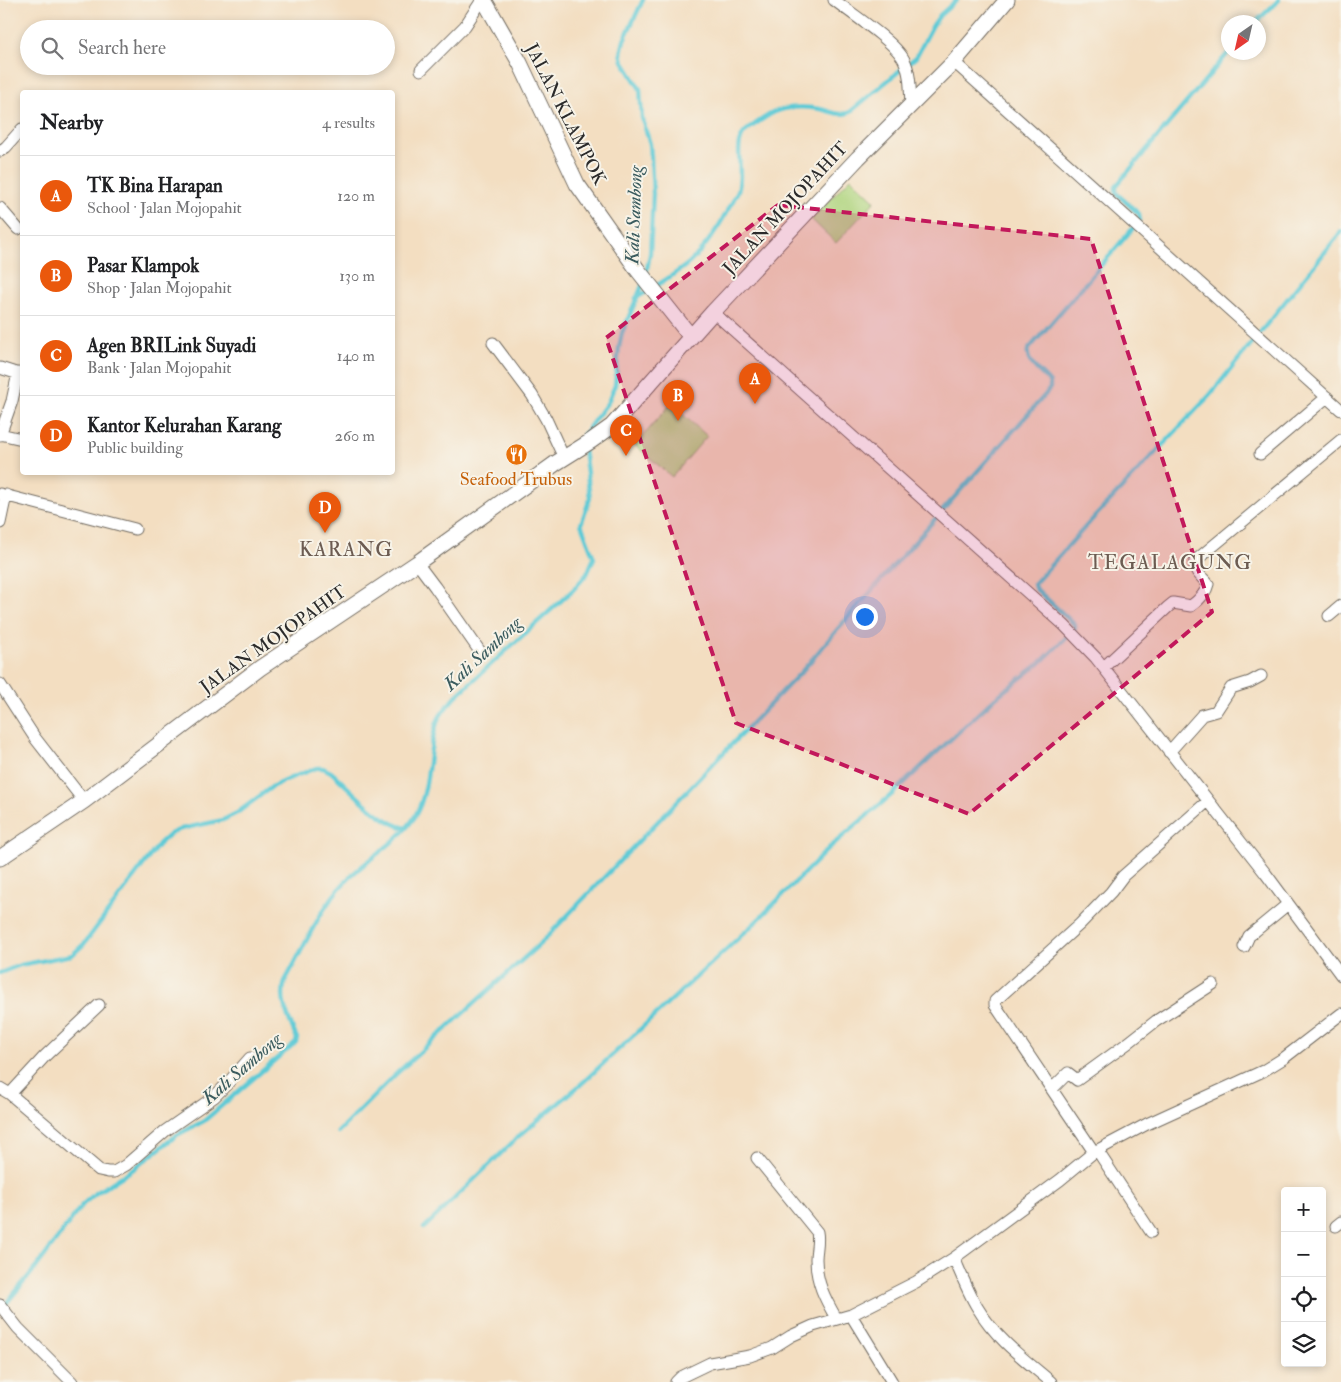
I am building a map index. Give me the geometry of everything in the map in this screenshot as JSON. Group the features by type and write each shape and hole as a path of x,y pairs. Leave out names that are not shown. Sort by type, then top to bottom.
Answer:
{"street":[{"path":"421,70 465,26 483,0"},
{"name":"JALAN KLAMPOK","path":"483,0 520,63 577,184 637,269 691,337"},
{"path":"834,0 876,32 904,60 908,73 910,106"},
{"name":"JALAN MOJOPAHIT","path":"0,858 84,801 260,668 417,563 567,456 591,442 617,421 713,312 858,158 954,62 1007,0"},
{"path":"954,62 1341,410"},
{"path":"0,151 20,131"},
{"path":"0,208 18,229"},
{"path":"713,312 1075,635 1104,667 1341,975"},
{"path":"493,343 532,395 567,456"},
{"path":"0,368 20,374 0,434 20,439"},
{"path":"1260,454 1327,396"},
{"path":"1104,667 1173,603 1187,606 1194,603 1208,586 1194,566 1198,558 1341,440"},
{"path":"0,524 3,495 135,529"},
{"path":"417,563 481,653"},
{"path":"1330,616 1341,606"},
{"path":"1169,752 1202,715 1216,711 1229,689 1250,682 1260,676"},
{"path":"0,684 35,738 84,801"},
{"path":"1150,1232 995,1005 995,1001 1080,924 1111,892 1123,876 1208,802"},
{"path":"1244,946 1249,936 1288,904"},
{"path":"1052,1089 1068,1073 1077,1080 1156,1020 1213,984"},
{"path":"99,1005 5,1091 98,1170 114,1172 126,1165 165,1132 214,1096 250,1058"},
{"path":"676,1382 681,1377 710,1363 750,1356 772,1348 791,1336 813,1326 850,1315 916,1282 954,1258 1096,1151 1147,1124 1263,1070 1284,1058 1341,1014"},
{"path":"757,1158 817,1232 817,1273 822,1295 836,1318"},
{"path":"954,1258 977,1307 991,1327 1019,1356 1051,1382"},
{"path":"0,1305 11,1319 72,1382"},
{"path":"850,1315 892,1382"}],"highlighted area":[{"path":"778,205 1091,239 1212,612 969,814 736,723 606,338"}],"green space":[{"path":"851,178 875,201 836,243 811,219"},
{"path":"671,404 707,436 672,477 635,445"}],"waterway":[{"name":"Kali Sambong","path":"643,0 624,40 621,53 623,61 640,89 642,118 650,144 653,194 650,254 646,274"},
{"path":"636,298 671,277 690,262 716,229 737,193 740,178 739,146 744,133 769,115 787,108 814,108 839,114 850,112 916,57 940,15 957,0"},
{"path":"1263,15 1279,0"},
{"path":"338,1132 397,1073 542,942 803,670 1045,395 1050,388 1050,383 1032,364 1029,359 1028,350 1140,220 1139,214 1116,193 1116,186 1222,60"},
{"path":"424,1228 519,1136 579,1086 759,919 829,848 890,796 995,698 1039,664 1075,629 1075,625 1035,588 1034,584 1210,395 1341,232"},
{"name":"Kali Sambong","path":"583,441 584,434 608,402 615,385 622,333 644,281"},
{"name":"Kali Sambong","path":"4,1306 38,1265 82,1205 96,1193 135,1168 177,1135 204,1121 296,1042 297,1038 287,1015 284,1002 283,988 285,981 320,916 336,892 354,873 401,834 415,816 427,781 434,732 442,713 456,696 573,590 587,574 594,558 581,524 590,498 584,449"},
{"path":"0,973 20,965 72,955 84,944 159,844 170,834 181,829 223,820 237,813 273,786 316,768 323,768 331,772 376,813 386,820 406,828"}],"place":[{"name":"TK Bina Harapan","path":"755,404"},
{"name":"Pasar Klampok","path":"678,421"},
{"name":"Seafood Trubus","path":"516,454"},
{"name":"Agen BRILink Suyadi","path":"626,456"},
{"name":"Kantor Kelurahan Karang","path":"325,533"}],"district":[{"name":"KARANG","path":"346,549"},
{"name":"TEGALAGUNG","path":"1170,562"}]}
